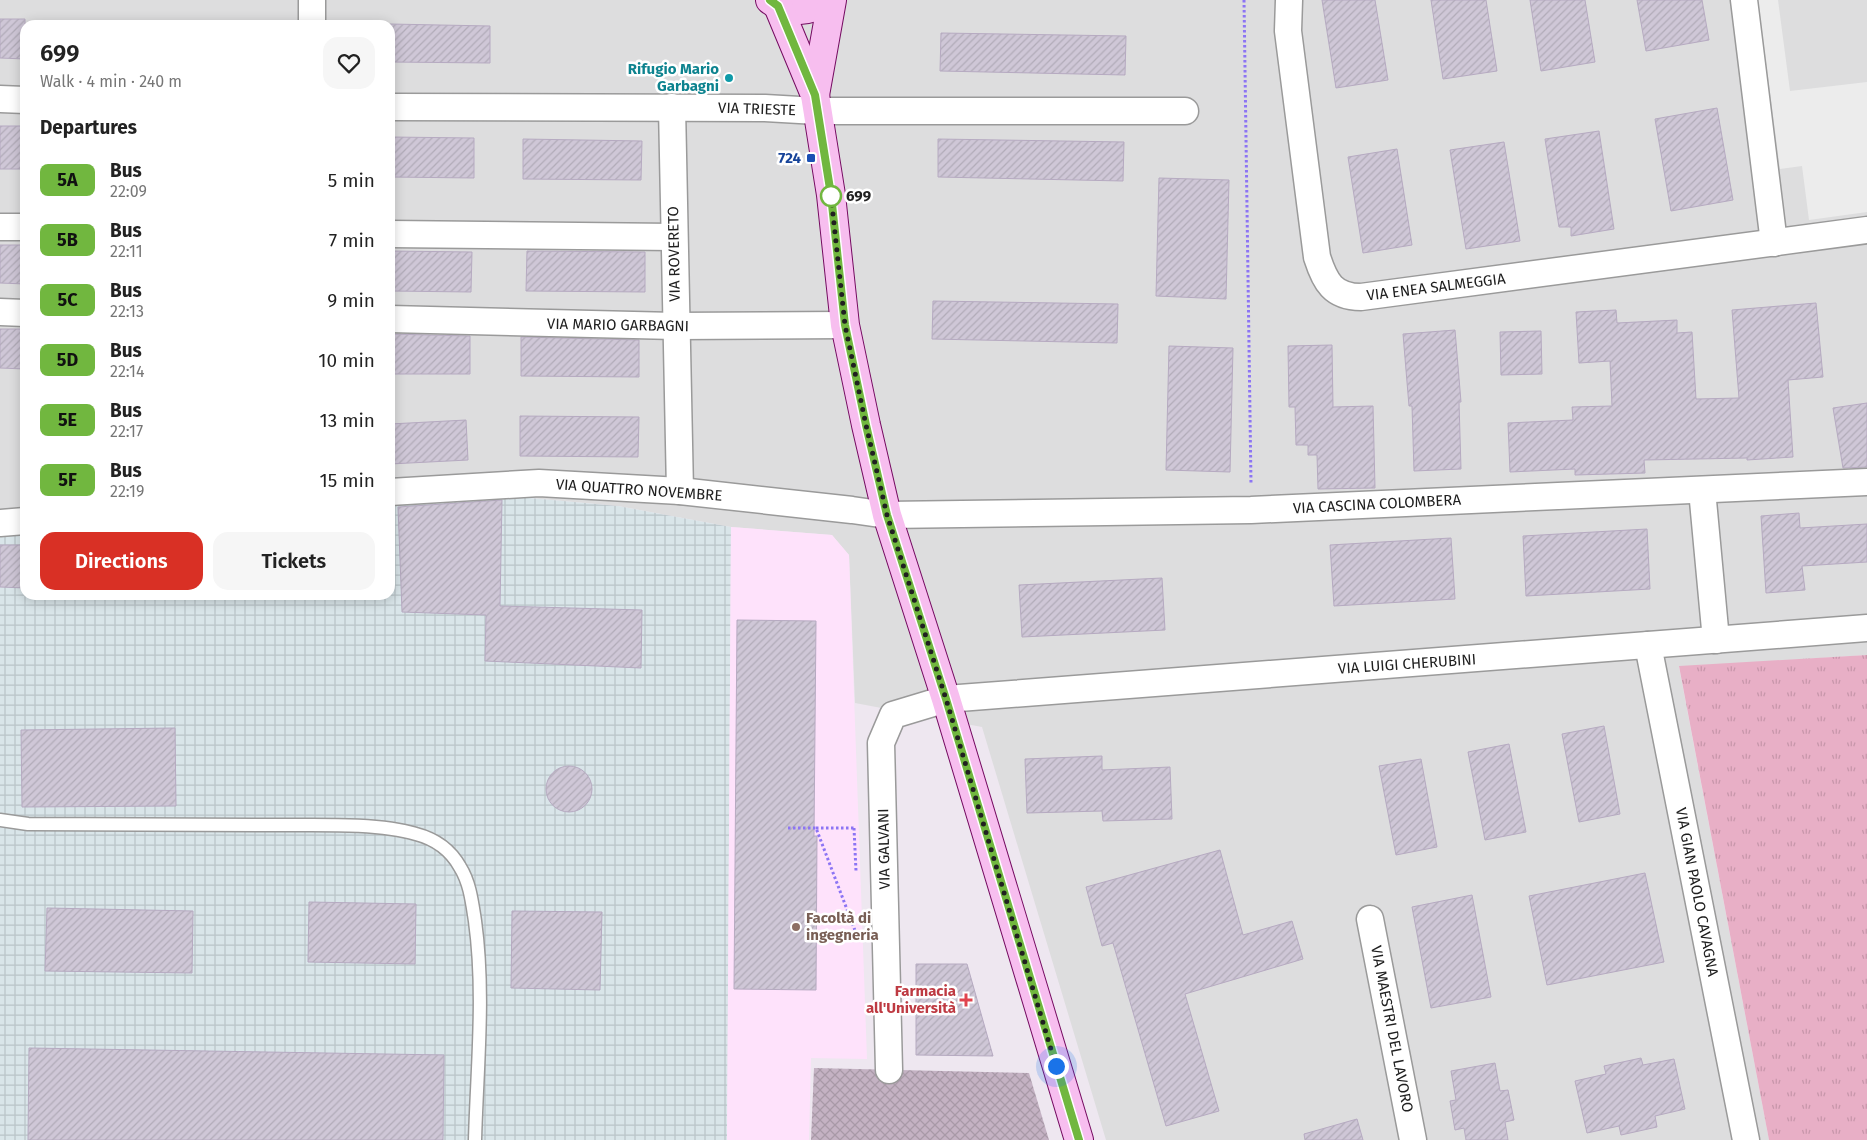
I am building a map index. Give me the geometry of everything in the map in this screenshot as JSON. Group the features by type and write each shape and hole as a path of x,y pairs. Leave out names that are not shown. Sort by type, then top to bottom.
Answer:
{"street":[{"path":"312,0 312,20"},
{"path":"774,3 792,10 808,9 826,0"},
{"path":"816,103 832,0"},
{"name":"VIA ENEA SALMEGGIA","path":"1289,0 1288,31 1317,257 1327,281 1336,291 1344,295 1361,297 1867,230"},
{"path":"1744,0 1774,243"},
{"path":"774,3 816,103 831,195 845,325 887,515 946,699 1079,1140"},
{"path":"0,99 20,100"},
{"name":"VIA TRIESTE","path":"395,107 765,108 816,103 1185,111"},
{"name":"VIA ROVERETO","path":"672,107 680,491"},
{"path":"0,227 20,227"},
{"path":"395,234 674,237"},
{"path":"0,312 20,313"},
{"name":"VIA MARIO GARBAGNI","path":"395,319 676,326 845,325"},
{"name":"VIA CASCINA COLOMBERA","path":"887,515 1251,510 1867,482"},
{"name":"VIA QUATTRO NOVEMBRE","path":"395,492 540,483 680,491 887,515"},
{"path":"1702,490 1716,640"},
{"path":"0,523 20,521"},
{"name":"VIA LUIGI CHERUBINI","path":"946,699 1867,628"},
{"name":"VIA GIAN PAOLO CAVAGNA","path":"1648,645 1746,1140"},
{"name":"VIA GALVANI","path":"889,1070 882,743 893,715 946,699"},
{"name":"VIA MAESTRI DEL LAVORO","path":"1370,919 1413,1140"}],"lane":[{"path":"0,820 28,824 367,827 414,833 443,846 456,860 468,884 478,945 479,995 475,1140"}],"path":[{"path":"1244,0 1251,510"},
{"path":"788,828 845,828"},
{"path":"816,828 859,943 858,924"},
{"path":"854,828 856,876"}],"shaded area":[{"path":"0,0 1867,0 1867,655 1679,667 1769,1140 1106,1140 982,727 855,703 849,555 832,535 731,527 618,506 487,494 395,503 395,20 20,20 20,530 0,531"},
{"path":"1758,0 1778,0 1790,91 1867,82 1867,212 1809,220 1802,166 1780,169"},
{"path":"487,494 618,506 731,527 727,1140 0,1140 0,531 20,530 20,600 395,600 395,503"},
{"name":"Facoltà di ingegneria","path":"731,527 832,535 849,555 867,1059 811,1058 809,1140 727,1140"},
{"path":"814,1068 1029,1073 1049,1140 811,1140"}],"green space":[{"path":"1867,655 1867,1140 1769,1140 1679,666"}],"building":[{"path":"1322,0 1375,0 1388,80 1336,88"},
{"path":"1431,0 1486,0 1497,71 1443,79"},
{"path":"1530,0 1585,0 1595,62 1541,71"},
{"path":"1637,0 1702,0 1709,40 1646,51"},
{"path":"0,19 25,19 20,20 20,59 0,58"},
{"path":"395,24 490,26 490,63 395,62"},
{"path":"941,33 1126,36 1125,75 940,71"},
{"path":"1717,108 1733,200 1671,211 1655,119"},
{"path":"0,126 20,126 20,169 0,169"},
{"path":"1599,131 1614,229 1571,236 1571,227 1559,227 1545,139"},
{"path":"395,137 474,138 474,178 395,177"},
{"path":"523,139 642,141 641,180 523,179"},
{"path":"938,139 1124,142 1123,181 938,177"},
{"path":"1504,142 1520,241 1466,249 1450,150"},
{"path":"1397,149 1412,245 1363,253 1348,157"},
{"path":"1159,178 1229,180 1226,299 1156,296"},
{"path":"0,245 20,245 20,284 0,283"},
{"path":"395,251 472,252 471,292 395,291"},
{"path":"527,251 645,252 645,292 526,291"},
{"path":"933,301 1118,304 1117,343 932,339"},
{"path":"1816,303 1823,377 1788,380 1793,457 1747,460 1747,458 1644,460 1645,473 1575,475 1575,469 1510,472 1508,423 1573,420 1572,407 1612,406 1610,361 1579,363 1576,312 1616,310 1617,323 1677,320 1677,333 1692,332 1696,399 1739,398 1732,310"},
{"path":"0,329 20,329 20,369 0,368"},
{"path":"1455,330 1461,402 1459,402 1461,469 1414,471 1412,406 1409,406 1403,334"},
{"path":"1541,331 1542,374 1501,375 1500,332"},
{"path":"395,334 470,336 470,374 395,374"},
{"path":"521,337 639,340 639,377 521,376"},
{"path":"1332,345 1333,407 1373,406 1375,488 1318,489 1317,455 1308,455 1308,445 1296,445 1295,407 1289,407 1288,346"},
{"path":"1169,346 1233,348 1230,472 1166,470"},
{"path":"1867,403 1867,467 1843,468 1833,408"},
{"path":"520,416 639,417 638,457 520,456"},
{"path":"466,420 468,460 395,464 395,424"},
{"path":"502,500 500,606 642,610 641,668 485,661 486,615 402,612 398,507"},
{"path":"1799,513 1800,528 1867,524 1867,562 1802,566 1805,590 1766,593 1761,516"},
{"path":"1647,529 1650,589 1526,596 1523,536"},
{"path":"1451,538 1455,599 1334,606 1330,545"},
{"path":"0,545 20,545 20,588 0,587"},
{"path":"1162,578 1165,630 1022,637 1019,585"},
{"path":"737,620 816,621 814,836 817,836 816,990 734,989"},
{"path":"1604,726 1620,814 1579,822 1562,734"},
{"path":"175,728 176,806 22,807 21,730"},
{"path":"1509,744 1526,832 1485,840 1468,752"},
{"path":"1102,756 1102,770 1170,767 1172,819 1103,821 1102,811 1027,813 1025,759"},
{"path":"1421,759 1437,847 1396,855 1379,766"},
{"path":"574,766 586,772 591,780 591,798 586,806 578,811 564,812 552,806 547,798 546,784 552,772 560,767"},
{"path":"1220,850 1243,935 1292,921 1303,959 1185,994 1219,1111 1166,1126 1113,943 1102,946 1086,887"},
{"path":"1645,873 1664,962 1547,985 1529,896"},
{"path":"1472,895 1491,997 1431,1008 1412,907"},
{"path":"309,902 416,904 415,964 308,962"},
{"path":"47,908 193,911 192,973 45,971"},
{"path":"512,911 602,912 600,990 511,988"},
{"path":"916,964 967,964 993,1056 916,1055"},
{"path":"29,1048 444,1055 443,1140 28,1140"},
{"path":"1641,1058 1643,1065 1674,1059 1685,1109 1655,1116 1657,1127 1621,1135 1619,1126 1587,1133 1575,1081 1606,1074 1604,1066"},
{"path":"1495,1063 1500,1091 1508,1090 1514,1120 1505,1122 1508,1140 1466,1140 1464,1128 1455,1130 1450,1101 1456,1100 1451,1071"},
{"path":"1357,1119 1363,1140 1305,1140 1304,1134"}],"bus line":[{"name":"5A","path":"770,0 778,6 815,95 831,195 845,325 887,515 946,699 1079,1140"}],"place":[{"name":"Rifugio Mario Garbagni","path":"729,78"},
{"name":"724","path":"811,158"},
{"name":"699","path":"831,196"},
{"name":"Facoltà di ingegneria","path":"796,927"},
{"name":"Farmacia all'Università","path":"966,1000"}],"route":[{"path":"831,196 845,325 887,515 946,699 1056,1066"}]}
